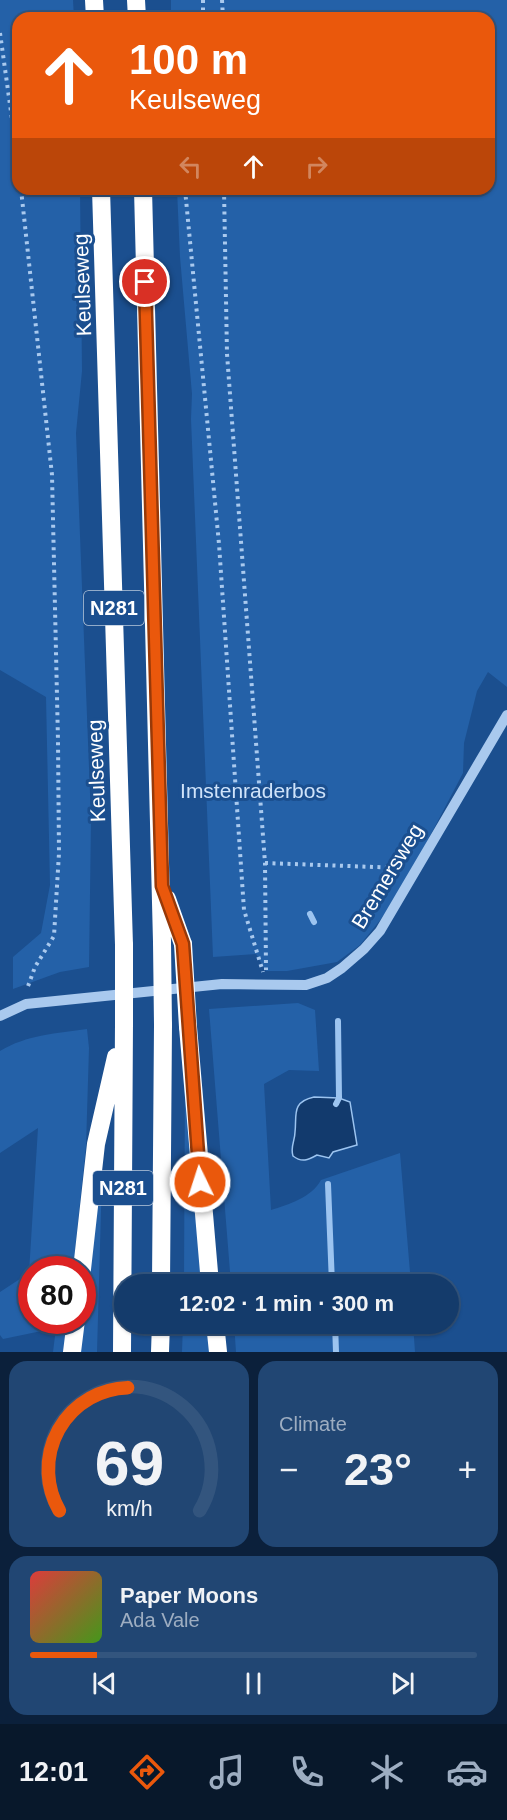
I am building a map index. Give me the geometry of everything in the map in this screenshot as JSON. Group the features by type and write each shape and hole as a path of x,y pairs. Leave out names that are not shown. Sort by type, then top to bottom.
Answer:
{"highway":[{"name":"Keulseweg","path":"101,195 124,945 122,1352"},
{"name":"N281","path":"143,195 162,886 161,1274"},
{"name":"N281","path":"162,886 183,944 209,1274"},
{"name":"N281","path":"83,1256 96,1144 124,1023"},
{"path":"72,1352 74,1334"},
{"path":"160,1352 161,1334"},
{"path":"216,1334 218,1352"}],"street":[{"name":"Bremersweg","path":"0,1016 26,1004 222,984 306,985 342,968 380,931 507,715"}],"path":[{"path":"0,33 12,119"},
{"path":"22,195 52,476 59,853 54,936 35,967 26,991 26,1004"},
{"path":"186,195 219,544 244,910 266,984"},
{"path":"224,195 227,354 265,863 266,984"},
{"path":"265,863 416,869"}],"green space":[{"path":"0,0 73,0 74,12 12,12 12,195 80,195 82,371 76,433 91,819 89,967 60,972 13,989 13,957 41,933 50,885 46,697 0,670"},
{"name":"Imstenraderbos","path":"171,0 507,0 507,687 488,672 477,691 464,743 463,773 410,874 381,919 360,945 337,962 287,971 266,971 256,954 213,957 191,419 192,394 180,257 177,195 495,195 495,12 171,12"},
{"path":"298,1003 315,1010 319,1071 289,1070 264,1084 271,1210 306,1196 321,1180 400,1153 410,1274 230,1274 209,1009"},
{"path":"87,1029 89,1048 86,1146 74,1256 30,1256 38,1128 0,1153 0,1051 20,1041"},
{"path":"185,1072 205,1274 184,1274"},
{"path":"102,1176 97,1352 79,1352 81,1334 96,1334 96,1256 91,1256"},
{"path":"18,1280 18,1334 27,1334 3,1339 0,1335 0,1292"},
{"path":"55,1334 65,1334 63,1352 53,1352"},
{"path":"183,1334 211,1334 212,1352 182,1352"},
{"path":"235,1334 414,1334 415,1352 236,1352"}],"shaded area":[{"path":"314,1097 339,1098 350,1102 357,1145 333,1152 329,1158 317,1155 302,1160 293,1156 298,1106"}],"waterway":[{"path":"310,914 314,922"},
{"path":"336,1104 339,1098 338,1021"},
{"path":"328,1184 332,1274"},
{"path":"335,1334 336,1352"}],"route":[{"path":"145,282 162,886 183,944 200,1182"}]}
